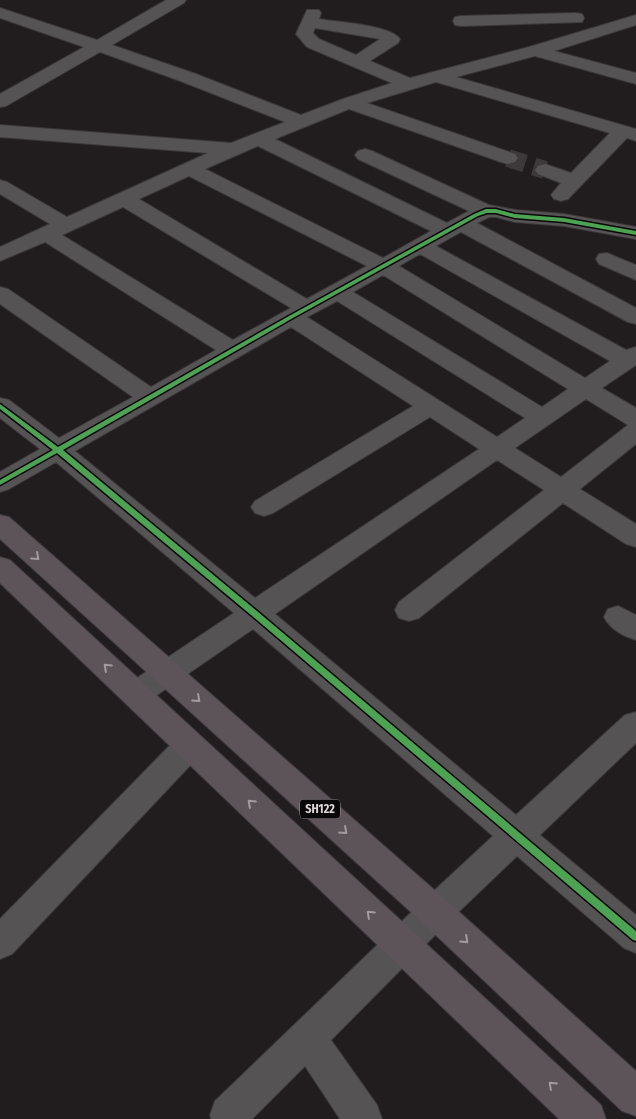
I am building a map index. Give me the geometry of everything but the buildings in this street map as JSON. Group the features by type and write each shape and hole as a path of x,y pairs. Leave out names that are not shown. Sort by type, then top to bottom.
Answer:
{"main road":[{"name":"SH122","path":"0,524 435,912 636,1097"},
{"path":"0,567 587,1119"}],"street":[{"path":"148,2 172,4"},
{"path":"0,102 172,4"},
{"path":"525,5 576,18 626,25"},
{"path":"357,62 392,39 316,9 304,34 306,38 313,43 357,62 408,84"},
{"path":"0,13 99,45 239,96 301,122"},
{"path":"461,21 576,18"},
{"path":"0,255 233,149 349,103 436,76 535,51 626,25"},
{"path":"535,51 636,79"},
{"path":"436,76 629,133"},
{"path":"0,84 19,91"},
{"path":"349,103 508,158"},
{"path":"0,130 233,149"},
{"path":"561,195 574,181 629,133"},
{"path":"260,139 454,227 636,318"},
{"path":"365,155 486,211 564,220 636,232"},
{"path":"190,169 383,266 636,419"},
{"path":"545,170 574,181"},
{"path":"0,186 66,225"},
{"path":"124,199 299,312 431,406 562,489 630,523"},
{"path":"0,483 299,312 486,211"},
{"path":"46,234 232,350"},
{"path":"136,694 631,357 421,246"},
{"path":"607,259 636,273"},
{"path":"337,291 541,417"},
{"path":"0,294 150,397"},
{"path":"0,406 58,450 254,613 636,937"},
{"path":"264,507 431,406"},
{"path":"409,610 636,430"},
{"path":"229,1115 435,912 636,724"},
{"path":"0,943 189,746"},
{"path":"308,1038 363,1119"}],"tunnel":[{"path":"508,158 545,170"}],"cycle path":[{"path":"0,483 291,317 486,211 496,211 515,216 564,220 636,233"},
{"path":"0,406 58,450 254,613 636,937"}]}
